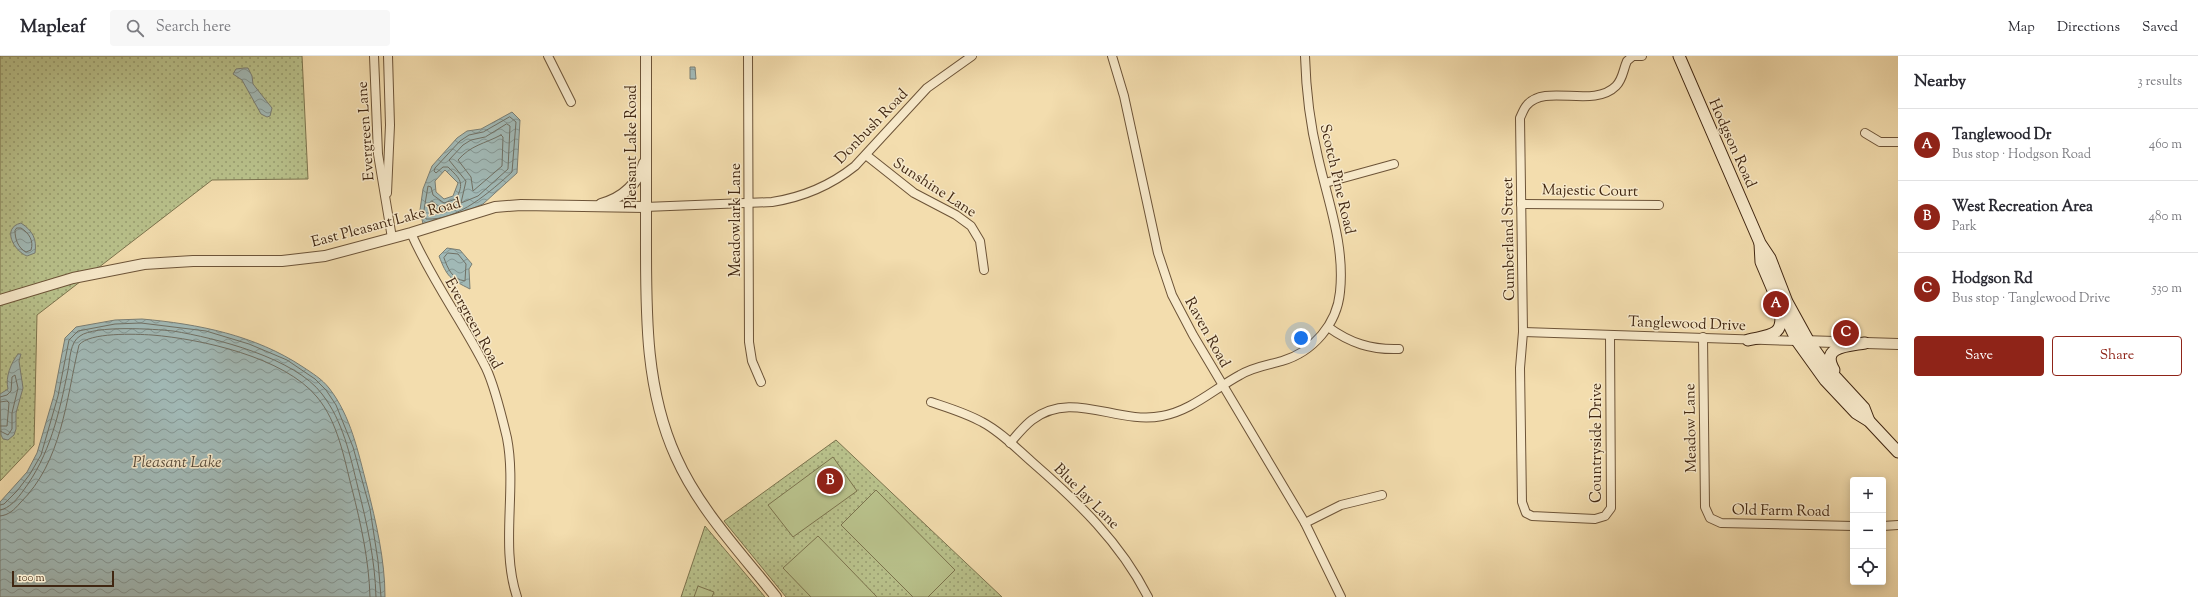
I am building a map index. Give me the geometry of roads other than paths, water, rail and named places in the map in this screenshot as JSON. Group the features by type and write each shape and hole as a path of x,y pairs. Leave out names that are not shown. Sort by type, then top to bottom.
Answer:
{"main road":[{"name":"Hodgson Road","path":"1679,56 1760,243 1770,258 1788,302 1809,342 1829,370 1864,408 1869,421"},
{"name":"Hodgson Road","path":"1760,243 1761,262 1797,341 1825,380 1856,413 1869,421 1898,452"},
{"path":"1748,340 1771,335 1778,331 1782,321 1778,302"},
{"path":"1841,383 1831,366 1830,355 1838,348 1864,343"}],"street":[{"name":"Evergreen Lane","path":"374,56 378,154 392,238"},
{"name":"Evergreen Lane","path":"386,204 390,125 388,56"},
{"path":"548,56 571,102"},
{"name":"Pleasant Lake Road","path":"646,56 646,297 650,356 656,393 669,440 687,480 700,501 776,597"},
{"name":"Meadowlark Lane","path":"748,56 750,204 749,342 752,361 761,382"},
{"name":"Donbush Road","path":"688,205 750,204 788,200 816,190 843,175 866,155 927,88 972,56"},
{"name":"Raven Road","path":"1112,56 1124,96 1154,238 1164,274 1182,315 1305,523 1341,597"},
{"name":"Scotch Pine Road","path":"1223,385 1242,373 1283,361 1304,351 1313,344 1328,326 1338,303 1340,280 1338,235 1312,128 1305,56"},
{"name":"Cumberland Street","path":"1526,513 1522,502 1520,368 1524,332 1520,118 1528,104 1541,96 1594,96 1606,94 1617,86 1624,74 1627,61 1630,57 1642,56"},
{"path":"1865,133 1880,142 1898,142"},
{"path":"591,206 609,202 627,190 641,173 646,153"},
{"name":"Sunshine Lane","path":"866,155 914,193 965,220 972,226 980,241 984,270"},
{"path":"1325,183 1394,164"},
{"name":"Majestic Court","path":"1521,204 1659,205"},
{"name":"East Pleasant Lake Road","path":"0,300 73,278 123,267 174,261 304,260 346,252 495,207 521,205 645,207 688,205"},
{"name":"Evergreen Road","path":"411,233 438,288 486,369 498,407 507,438 511,469 509,529 513,581 517,597"},
{"path":"1328,326 1342,336 1363,346 1399,349"},
{"name":"Tanglewood Drive","path":"1524,332 1898,344"},
{"name":"Countryside Drive","path":"1526,513 1537,517 1595,519 1605,516 1611,508 1610,335"},
{"name":"Meadow Lane","path":"1703,338 1705,507 1710,518"},
{"path":"1010,443 1031,421 1039,415 1057,408 1076,406 1132,418 1162,416 1188,407 1223,385"},
{"name":"Blue Jay Lane","path":"931,402 978,419 1010,443 1071,497 1103,529 1130,565 1148,597"},
{"path":"1305,523 1342,505 1382,495"},
{"name":"Old Farm Road","path":"1710,518 1721,523 1850,526"},
{"path":"1886,526 1898,525"}],"water":[{"path":"690,67 695,67 696,79 690,79"},
{"path":"248,68 252,76 253,84 272,108 270,116 267,117 261,114 242,80 233,74 236,69"},
{"path":"512,112 520,120 517,173 483,204 442,221 423,224 420,210 423,189 432,166 457,138 467,131 481,129","holes":["445,170 458,183 453,196 444,199 436,192 435,181"]},
{"path":"21,223 29,229 35,239 35,253 27,256 14,245 12,240 12,230 15,226"},
{"path":"447,248 460,250 472,264 469,269 470,289 450,277 444,269 439,256"},
{"name":"Pleasant Lake","path":"142,319 205,328 246,339 285,356 320,379 329,388 343,410 357,447 379,541 385,583 385,597 0,597 0,502 27,472 37,453 54,395 65,338 76,327 115,320"},
{"path":"18,354 21,354 19,361 23,388 16,413 16,429 14,435 8,440 3,439 1,435 0,394 8,389 7,380 9,370"}],"place":[{"name":"Tanglewood Dr","path":"1776,304"},
{"name":"Hodgson Rd","path":"1846,333"},
{"name":"West Recreation Area","path":"830,481"}]}
